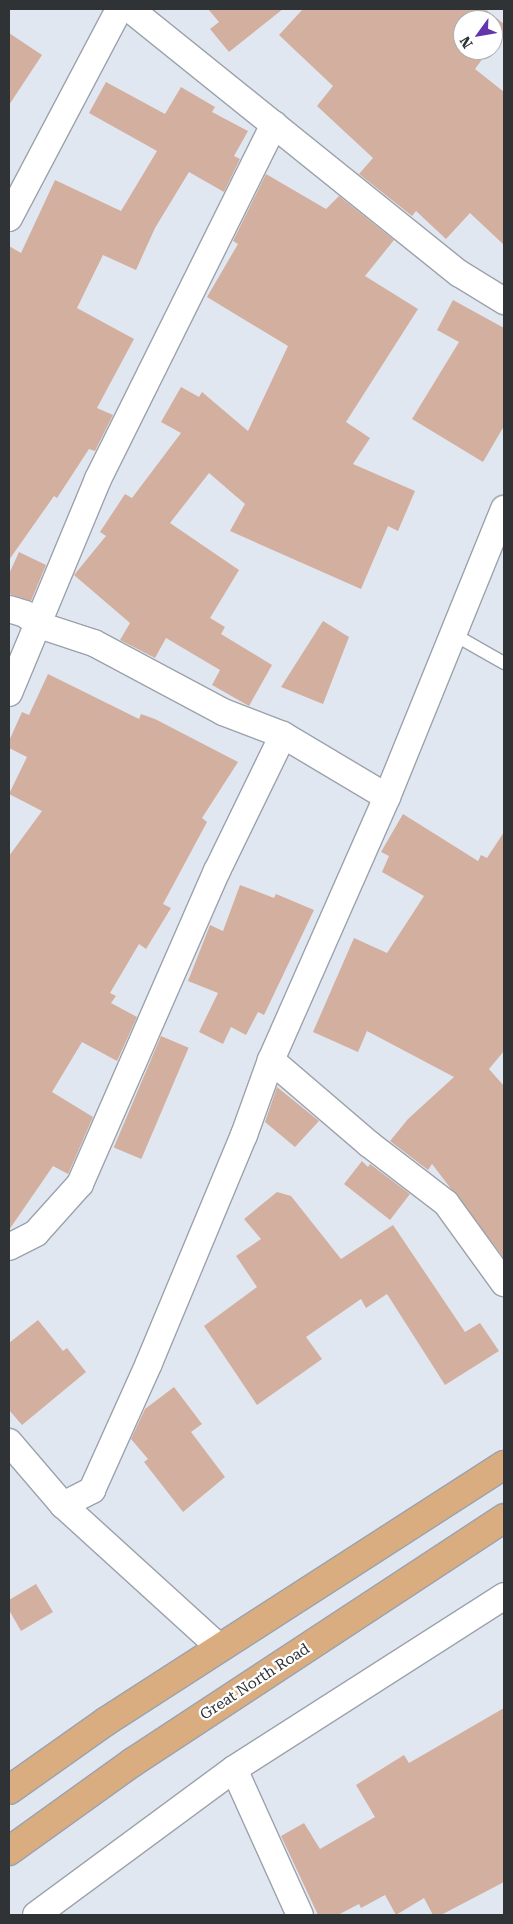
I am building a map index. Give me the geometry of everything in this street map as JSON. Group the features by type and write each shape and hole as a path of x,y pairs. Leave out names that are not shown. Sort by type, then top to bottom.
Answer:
{"main road":[{"path":"9,1790 105,1722 219,1647 504,1465"},
{"name":"Great North Road","path":"9,1851 133,1762 504,1518"}],"street":[{"path":"9,218 119,9"},
{"path":"130,9 460,274 504,301"},
{"path":"9,693 39,625 98,479 274,124"},
{"path":"63,1506 92,1490 244,1134 270,1060 387,797 504,509"},
{"path":"9,609 25,614 39,625 94,644 223,712 283,736 387,797"},
{"path":"9,1247 36,1233 80,1184 217,871 283,736"},
{"path":"270,1060 369,1144 446,1203 504,1283"},
{"path":"9,1442 63,1506 219,1647"},
{"path":"50,1910 234,1769 504,1596"},
{"path":"234,1769 300,1915"}],"lane":[{"path":"453,634 504,663"}],"building":[{"path":"208,9 283,9 229,52 210,29 219,22"},
{"path":"303,9 486,10 453,10 453,60 482,60 475,69 504,92 504,245 470,213 446,239 416,211 412,216 359,174 373,158 317,106 333,86 279,35"},
{"path":"9,33 42,55 9,105"},
{"path":"106,82 165,114 181,87 215,107 212,112 248,131 234,156 240,159 224,192 189,172 155,228 136,270 103,255 77,308 134,339 97,408 113,415 95,451 89,449 57,498 54,496 9,560 9,246 21,253 55,180 121,211 157,151 89,113"},
{"path":"266,174 326,209 339,196 394,240 365,276 418,309 346,422 370,438 353,464 415,491 398,531 388,526 361,589 230,531 245,504 209,473 170,523 239,570 210,618 225,627 221,634 272,665 249,706 212,685 220,670 166,638 155,658 120,640 130,623 74,575 106,536 100,532 125,494 132,498 181,433 161,422 181,387 199,397 202,392 248,431 288,346 207,297 238,244 233,241"},
{"path":"453,300 504,328 504,426 483,462 412,419 459,342 437,330"},
{"path":"19,552 46,565 31,601 9,594 9,574"},
{"path":"323,621 349,637 323,704 281,687"},
{"path":"48,674 139,719 141,714 155,719 238,762 202,818 207,822 163,904 171,908 146,949 139,944 110,993 116,996 111,1003 137,1017 117,1061 82,1042 52,1092 93,1117 69,1172 68,1174 53,1166 9,1230 9,856 42,811 9,794 27,757 9,748 9,741 22,712 29,715"},
{"path":"403,814 478,861 481,855 487,858 504,832 504,1051 489,1069 504,1086 504,1258 432,1164 428,1170 390,1141 408,1119 454,1077 367,1031 358,1052 313,1032 354,938 387,953 424,896 382,872 389,856 381,852"},
{"path":"240,885 274,898 276,894 314,910 264,1015 258,1012 246,1035 231,1027 223,1044 199,1032 218,993 188,981 210,925 223,931"},
{"path":"161,1036 189,1048 141,1159 114,1147"},
{"path":"277,1087 319,1121 295,1147 265,1122"},
{"path":"362,1161 368,1167 370,1164 410,1194 390,1220 344,1184"},
{"path":"277,1192 291,1196 341,1259 393,1225 465,1332 480,1323 499,1351 445,1385 387,1294 366,1308 361,1299 306,1337 322,1359 257,1405 204,1326 257,1287 236,1256 261,1239 244,1219"},
{"path":"38,1320 63,1351 67,1348 86,1372 22,1425 9,1410 9,1343"},
{"path":"174,1387 202,1424 191,1432 225,1477 183,1512 144,1462 148,1459 131,1439 145,1409"},
{"path":"36,1584 53,1612 21,1631 9,1610 9,1600"},
{"path":"504,1708 504,1882 441,1915 433,1915 424,1898 396,1915 385,1895 361,1908 359,1904 338,1915 318,1915 281,1836 304,1823 320,1849 375,1817 356,1785 404,1755 409,1763"}]}
